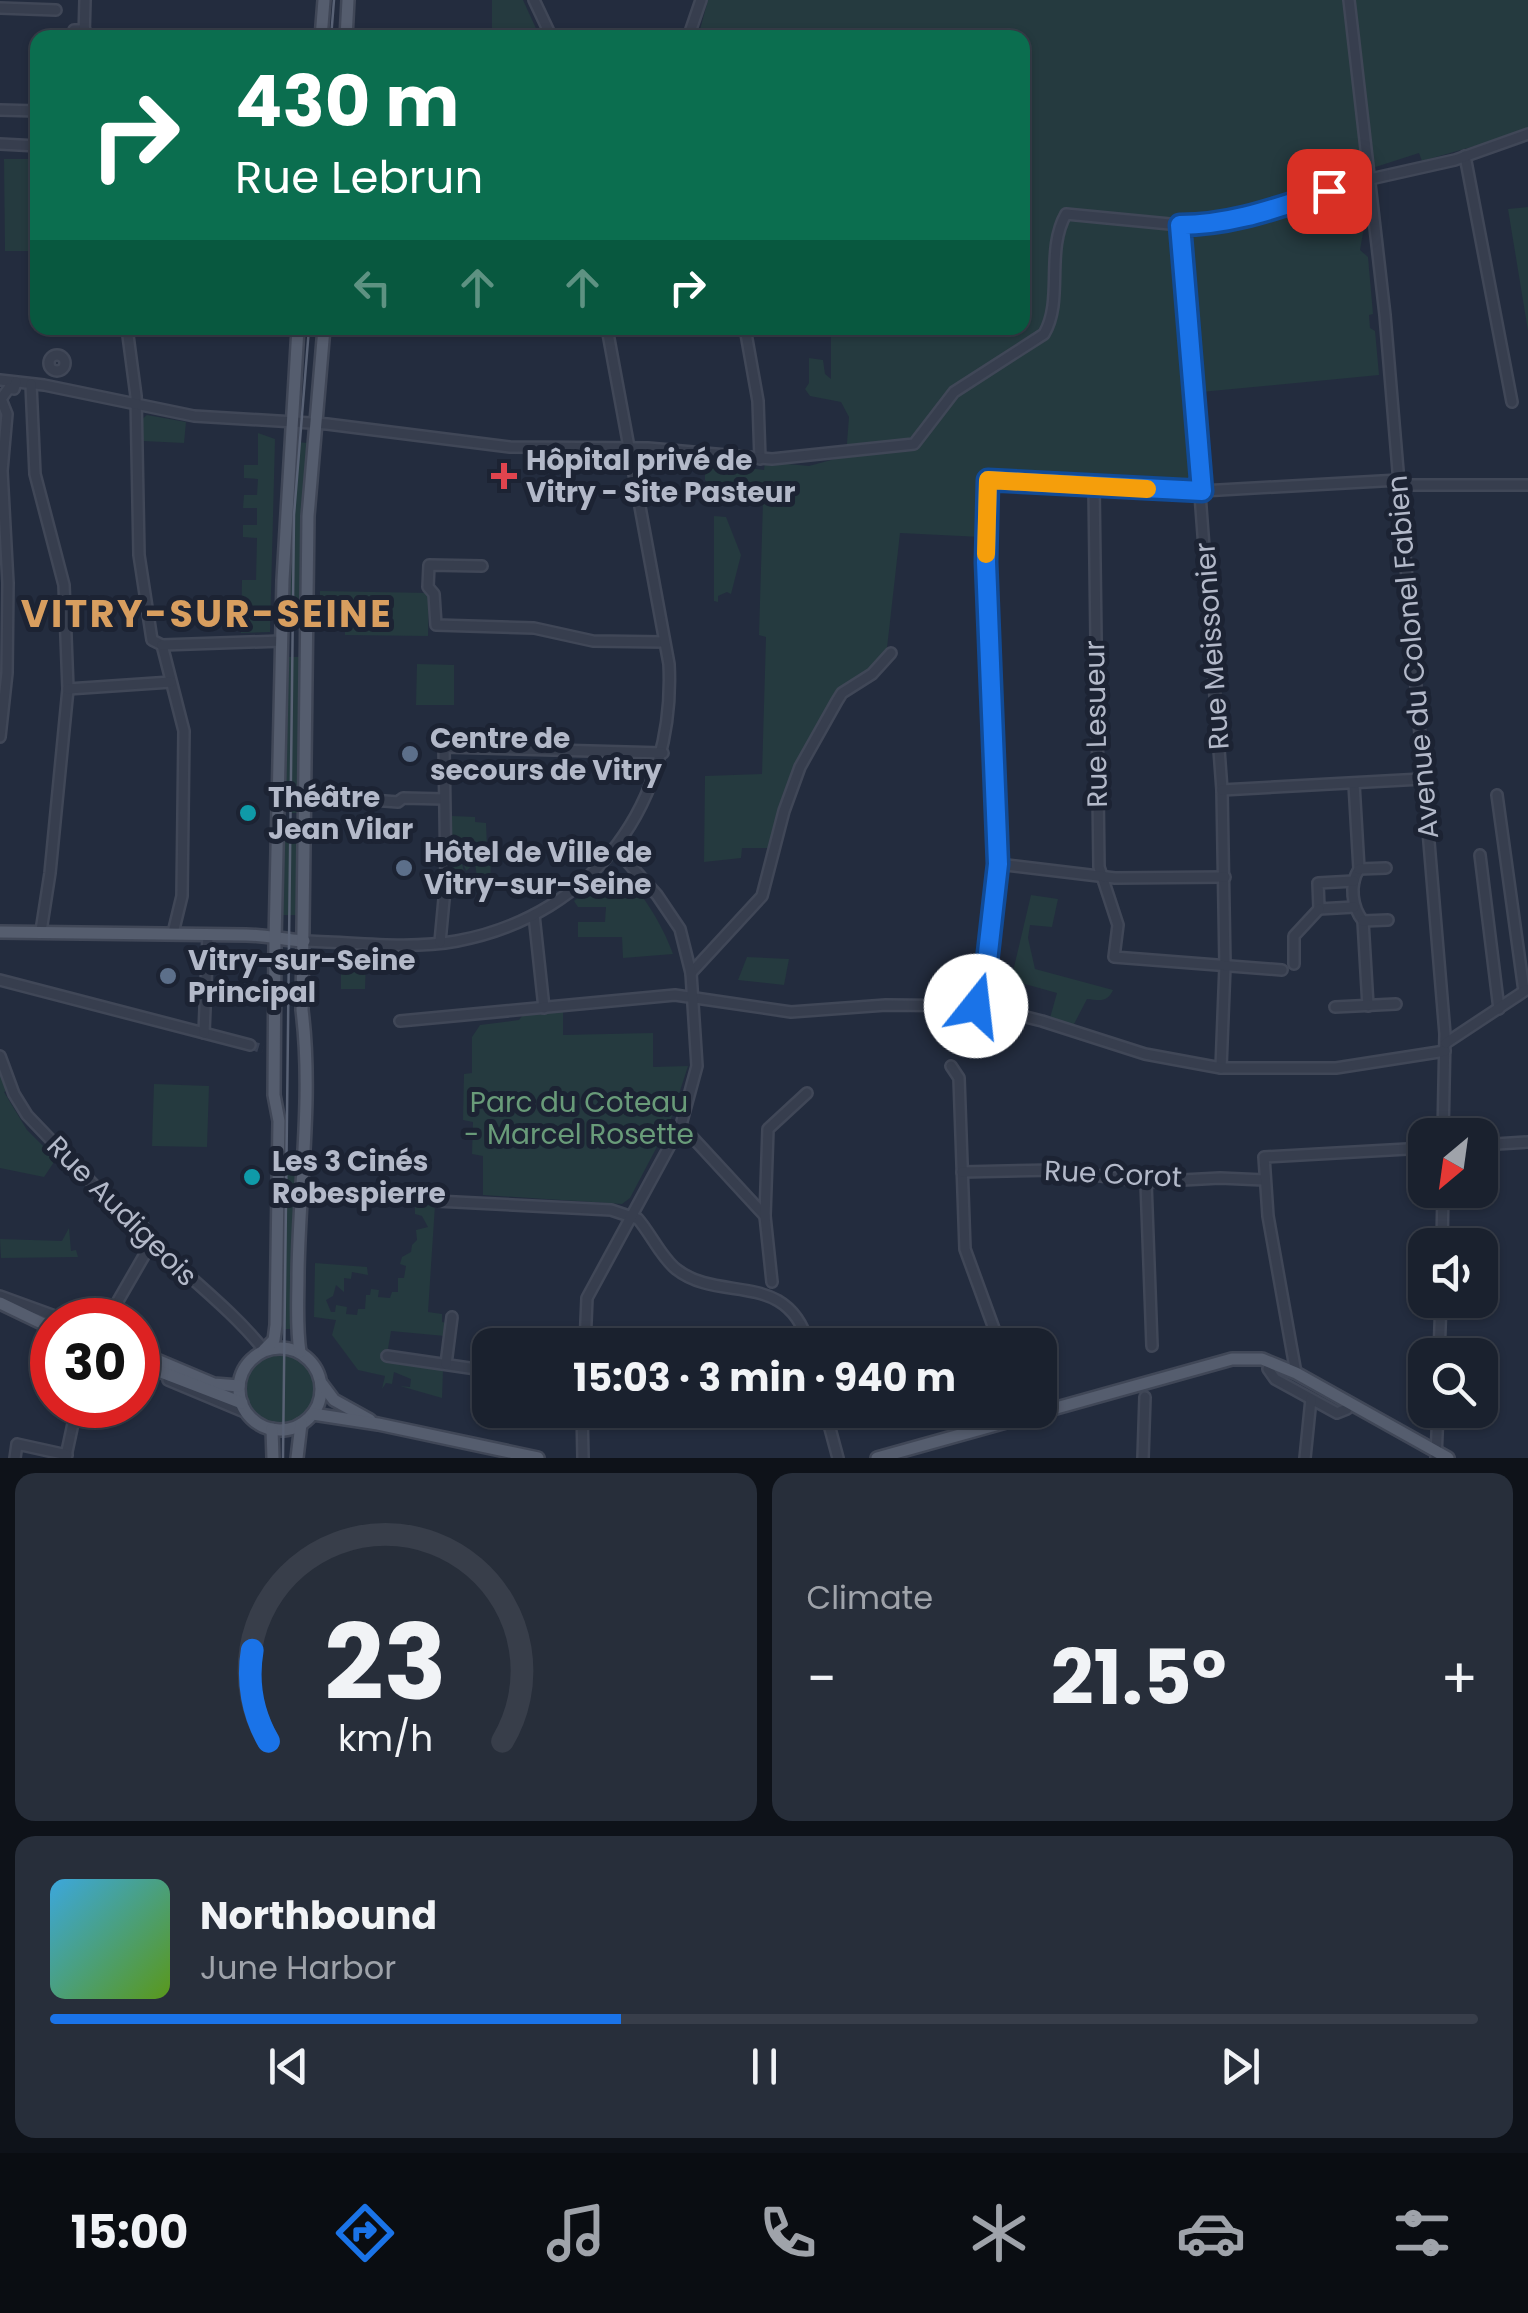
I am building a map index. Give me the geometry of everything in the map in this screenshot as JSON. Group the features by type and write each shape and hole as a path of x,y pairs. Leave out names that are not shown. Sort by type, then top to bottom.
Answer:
{"main road":[{"path":"322,30 324,0"},
{"path":"346,30 348,0"},
{"path":"297,335 285,510 275,941 277,1293 274,1340 248,1363 239,1384 244,1408 254,1420 272,1429 288,1429 313,1414 320,1400 321,1382"},
{"path":"300,1352 299,1194 304,1164 306,1066 302,1010 308,516 323,335"},
{"path":"0,932 267,935 275,941 304,941"},
{"path":"3,1302 30,1312"},
{"path":"3,1302 30,1316"},
{"path":"264,1350 284,1347 300,1352 314,1364 334,1400 378,1424"},
{"path":"1057,1405 1247,1357 1296,1373 1354,1410"},
{"path":"160,1359 214,1384 239,1384"},
{"path":"1154,1381 1231,1366 1268,1369 1440,1456"},
{"path":"160,1374 244,1408"},
{"path":"313,1414 378,1424 465,1449 538,1458"},
{"path":"298,1458 301,1424"},
{"path":"877,1458 922,1451 984,1428"},
{"path":"272,1429 273,1458"}],"street":[{"path":"84,0 84,30"},
{"path":"534,0 548,30"},
{"path":"691,30 701,0"},
{"name":"Avenue du Colonel Fabien","path":"1349,0 1399,483 1446,1047 1444,1118"},
{"path":"0,8 56,10"},
{"path":"0,110 30,112"},
{"path":"0,380 194,416 315,424 510,447 629,447 760,459 910,445 918,442 954,392 1044,334 1050,318 1056,234 1066,214 1180,225 1216,224 1465,156 1528,134"},
{"path":"0,144 30,146"},
{"path":"1465,156 1512,402"},
{"name":"Rue Meissonier","path":"1180,225 1222,790 1225,966 1221,1068"},
{"path":"128,335 136,405 139,554 152,640 162,645 282,640"},
{"path":"304,941 440,942 492,933 534,915 595,870 615,848 642,804 663,753 670,712 669,664 608,335"},
{"path":"746,335 758,401 760,459"},
{"path":"44,386 55,371"},
{"path":"0,737 7,673 8,583 2,471 7,414 1,399 16,382"},
{"path":"31,384 35,474 64,585 68,689 50,873 40,931"},
{"path":"982,1006 998,864 986,562 988,480 1202,491 1399,483 1528,486"},
{"name":"Rue Lesueur","path":"1094,488 1096,778 1102,875 1118,925 1114,957 1225,966"},
{"path":"482,566 429,565 428,587 434,594 436,625 534,628 593,641 664,642"},
{"path":"162,645 184,731 182,896 173,934"},
{"path":"691,973 762,896 800,767 842,692 872,674 891,653"},
{"path":"68,689 171,682"},
{"path":"440,942 446,878 444,747 663,753"},
{"path":"1222,790 1422,779"},
{"path":"1354,784 1360,869 1354,881 1354,908 1363,921 1368,1006"},
{"path":"305,795 398,802 403,798 444,798"},
{"path":"400,1020 674,995 791,1012 886,1004 982,1006 1144,1054 1221,1068 1336,1068 1446,1047 1526,990 1497,795"},
{"path":"586,1328 587,1298 681,1125 692,1096 697,1066 691,973 680,929 615,848"},
{"path":"1480,855 1499,1009"},
{"path":"998,864 1115,878 1225,877"},
{"path":"1360,869 1386,868"},
{"path":"1320,909 1318,883 1354,881"},
{"path":"1294,964 1294,936 1320,909 1354,908"},
{"path":"534,915 544,1008"},
{"path":"1363,921 1388,920"},
{"path":"204,1033 208,934"},
{"path":"1225,966 1282,970"},
{"path":"0,980 250,1046"},
{"path":"1336,1007 1396,1004"},
{"name":"Rue Audigeois","path":"0,1056 14,1094 27,1115 116,1208 130,1214 150,1234 152,1242 222,1310 245,1326 264,1350"},
{"path":"952,1066 959,1078 966,1249 994,1328"},
{"path":"772,1282 766,1216 768,1129 807,1092"},
{"path":"681,1125 766,1216"},
{"path":"1498,1144 1528,1142"},
{"path":"1296,1373 1268,1216 1264,1158 1408,1149"},
{"name":"Rue Corot","path":"962,1172 1056,1170 1146,1182 1264,1180"},
{"path":"1146,1182 1152,1346"},
{"path":"436,1200 631,1214 675,1268 694,1278 764,1294 794,1314 801,1328"},
{"path":"120,1298 152,1242"},
{"path":"3,1302 30,1310"},
{"path":"446,1364 452,1317"},
{"path":"387,1356 472,1368"},
{"path":"1268,1369 1275,1379 1336,1412 1354,1410"},
{"path":"1143,1458 1145,1397"},
{"path":"1306,1458 1311,1399"},
{"path":"15,1458 18,1444 66,1456 72,1428"},
{"path":"582,1428 583,1458"},
{"path":"830,1428 838,1458"},
{"path":"1439,1428 1440,1456"}],"green space":[{"path":"492,0 523,0 537,30 492,30"},
{"path":"708,0 1528,0 1528,131 1422,161 1419,153 1251,207 1181,215 1175,232 1196,485 986,471 981,537 900,533 887,648 870,670 840,688 813,731 797,763 770,848 742,848 741,858 704,862 705,776 762,774 766,637 759,635 763,501 753,501 743,486 713,490 705,480 705,469 687,460 764,470 765,462 809,466 846,456 849,417 841,402 810,396 805,389 809,383 809,358 823,360 825,374 831,379 831,335 1030,335 1030,30 700,30"},
{"path":"4,159 30,159 30,251 5,251"},
{"path":"1355,197 1361,201 1364,227 1360,250 1368,257 1373,314 1369,315 1370,328 1375,331 1379,375 1201,392 1188,241 1194,233 1231,231"},
{"path":"1528,207 1528,331 1508,209"},
{"path":"147,415 186,422 184,443 143,441 141,420"},
{"path":"258,433 275,439 270,632 241,633 242,580 256,580 257,538 243,537 243,525 257,525 257,508 243,508 244,495 257,495 258,479 244,478 244,465 258,465"},
{"path":"294,442 309,443 303,622 287,621"},
{"path":"714,516 726,517 741,555 731,594 718,596 718,602 714,601"},
{"path":"320,591 429,593 428,636 345,635 345,616 320,615"},
{"path":"286,657 302,657 300,813 289,813 289,795 283,794"},
{"path":"417,664 454,665 454,705 416,705"},
{"path":"452,816 475,817 475,822 486,823 487,848 471,839 461,848 455,847 451,840"},
{"path":"283,819 300,819 299,915 281,915"},
{"path":"475,844 477,850 471,853 491,858 490,886 450,885 453,855 461,859 465,876 477,877 475,863 466,871 460,854"},
{"path":"609,869 639,892 673,954 623,958 622,937 578,937 578,922 605,922 606,907 578,907 574,901"},
{"path":"1031,895 1058,899 1052,927 1030,925 1028,938 1035,969 1113,990 1106,999 1087,999 1073,1026 1050,1018 1057,993 1011,980"},
{"path":"747,957 789,959 784,985 738,980"},
{"path":"341,959 366,960 365,989 341,989"},
{"name":"Parc du Coteau - Marcel Rosette","path":"563,1010 563,1035 653,1033 653,1067 688,1066 670,1122 630,1198 622,1204 483,1195 483,1156 472,1154 473,1122 463,1120 464,1074 472,1073 472,1037 480,1025 519,1020 525,1012"},
{"path":"0,1068 8,1090 4,1092 27,1130 56,1159 44,1177 0,1168"},
{"path":"154,1084 209,1086 207,1147 152,1146"},
{"path":"282,1166 300,1167 295,1194 294,1329 279,1329"},
{"path":"435,1205 428,1312 442,1314 442,1322 447,1323 445,1336 391,1331 386,1360 443,1369 442,1398 400,1386 410,1387 411,1379 394,1372 392,1384 386,1383 382,1389 385,1376 358,1370 332,1335 336,1320 314,1317 315,1263 367,1267 368,1275 352,1272 351,1279 344,1278 344,1292 336,1285 333,1296 326,1300 331,1312 335,1312 336,1305 347,1307 346,1314 357,1315 358,1309 365,1309 366,1295 370,1295 371,1289 379,1290 378,1297 390,1298 392,1292 398,1292 398,1278 404,1278 406,1266 400,1264 402,1257 411,1252 417,1240 416,1230 428,1227 422,1216 415,1214 415,1206"},
{"path":"69,1228 71,1251 76,1250 78,1257 1,1258 0,1239 62,1241"},
{"path":"280,1355 304,1365 314,1389 304,1413 280,1423 256,1413 246,1389 256,1365"}],"tunnel":[{"path":"250,1045 263,1049"}],"tram line":[{"path":"332,30 334,0"},
{"path":"283,1458 294,515 308,335"}],"slow traffic":[{"path":"986,554 988,480 1147,489"}],"place":[{"name":"Hôpital privé de Vitry - Site Pasteur","path":"504,476"},
{"name":"Centre de secours de Vitry","path":"410,754"},
{"name":"Théâtre Jean Vilar","path":"248,813"},
{"name":"Hôtel de Ville de Vitry-sur-Seine","path":"404,868"},
{"name":"Vitry-sur-Seine Principal","path":"168,976"},
{"name":"Les 3 Cinés Robespierre","path":"252,1177"}],"district":[{"name":"VITRY-SUR-SEINE","path":"207,613"}],"route":[{"path":"976,1006 982,1006 987,978 998,864 986,562 988,480 1202,491 1180,225 1252,217 1329,191"}]}
